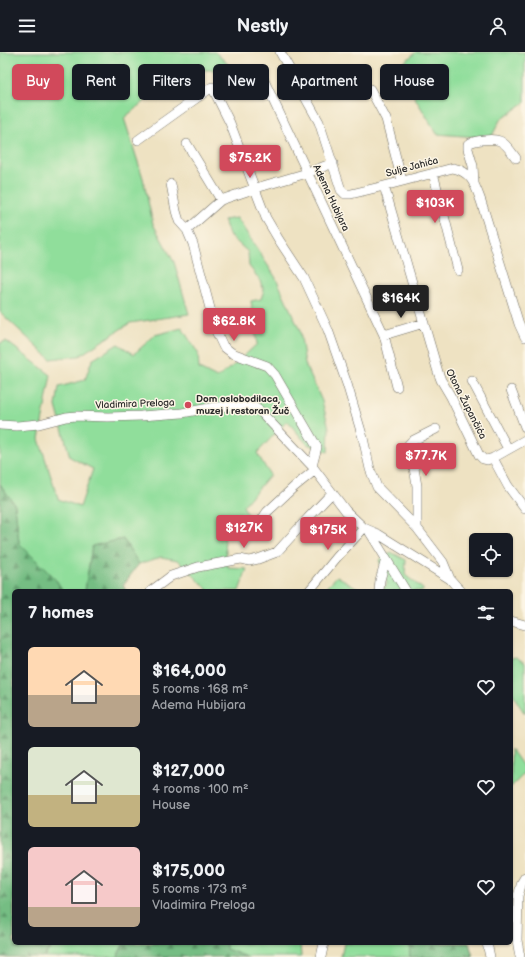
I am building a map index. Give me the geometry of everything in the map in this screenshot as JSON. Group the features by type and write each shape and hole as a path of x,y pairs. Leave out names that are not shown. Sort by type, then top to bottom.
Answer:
{"street":[{"name":"Sulje Jahića","path":"280,52 319,122 341,190 346,194 453,168 461,170 470,176 481,201 519,324 525,337"},
{"path":"138,140 212,87 230,123 256,188 266,218 278,240 304,278 328,330 363,438 370,470 377,487 417,528 443,562 450,579"},
{"name":"Adema Hubijara","path":"269,91 384,335 397,387"},
{"path":"372,93 386,119 402,181"},
{"path":"474,183 473,166 468,150 468,144 478,140 500,141 516,158"},
{"path":"187,144 221,200"},
{"path":"187,230 221,200 307,173 332,162"},
{"path":"433,173 458,270"},
{"path":"171,184 179,221 187,230 194,244 216,331 222,346 232,353 267,366 275,374 317,447 313,468 267,512 263,518"},
{"name":"Otona Župančića","path":"384,186 441,380 481,457 487,460 493,458"},
{"path":"384,335 424,323"},
{"name":"Otona Župančića","path":"472,381 508,449"},
{"path":"511,390 525,427"},
{"name":"Vladimira Preloga","path":"0,425 32,425 76,416 141,416 182,413 215,407 254,407 259,410 313,468 346,512 366,529 450,579 458,589"},
{"path":"417,528 417,486 409,444 436,429"},
{"path":"525,440 493,458 508,486 525,509"},
{"path":"161,588 171,576 198,567 241,559 249,561 277,552 332,493"},
{"path":"311,589 337,557 366,529 405,589"},
{"path":"379,589 386,559"},
{"path":"513,622 525,625"},
{"path":"520,957 517,940 518,896 525,877"},
{"path":"321,957 324,945"},
{"path":"487,945 490,957"}],"green space":[{"path":"0,52 215,52 228,64 213,64 213,70 205,70 205,64 138,64 138,100 146,100 124,118 143,178 153,224 174,262 189,314 130,323 79,356 50,359 0,312"},
{"path":"416,52 525,52 525,102 500,120 491,138 437,134 416,100 449,100 449,64 402,64"},
{"path":"237,218 276,278 300,331 305,364 322,401 329,428 328,452 307,444 287,421 257,453 270,475 243,506 253,524 224,535 228,568 247,569 240,589 207,589 178,560 161,557 139,564 123,539 92,546 85,589 62,589 56,580 19,543 15,505 0,484 0,343 6,341 51,375 39,439 58,499 80,507 93,469 70,457 56,406 59,387 85,380 92,360 118,344 134,354 155,335 182,328 198,353 199,369 217,378 257,344 251,301 261,299 264,290 259,279 249,266 248,252 229,235 224,220"},
{"path":"0,484 15,505 19,543 56,580 62,589 12,589 12,945 52,945 43,957 0,957"},
{"path":"123,539 139,564 123,585 125,589 85,589 92,546"},
{"path":"391,552 406,560 405,575 423,589 383,589 387,584 379,560"},
{"path":"337,576 360,589 325,589"},
{"path":"516,657 525,663 525,714 513,695 513,658"},
{"path":"513,752 525,769 525,773 513,785"},
{"path":"53,945 123,945 118,957 44,957"},
{"path":"123,945 226,945 226,949 247,957 118,957"},
{"path":"226,945 300,945 301,957 247,957 225,949"},
{"path":"344,945 470,945 473,957 341,957"},
{"path":"409,945 470,945 473,957 410,957"}],"place":[{"name":"Dom oslobodilaca, muzej i restoran Žuč","path":"188,405"}]}
